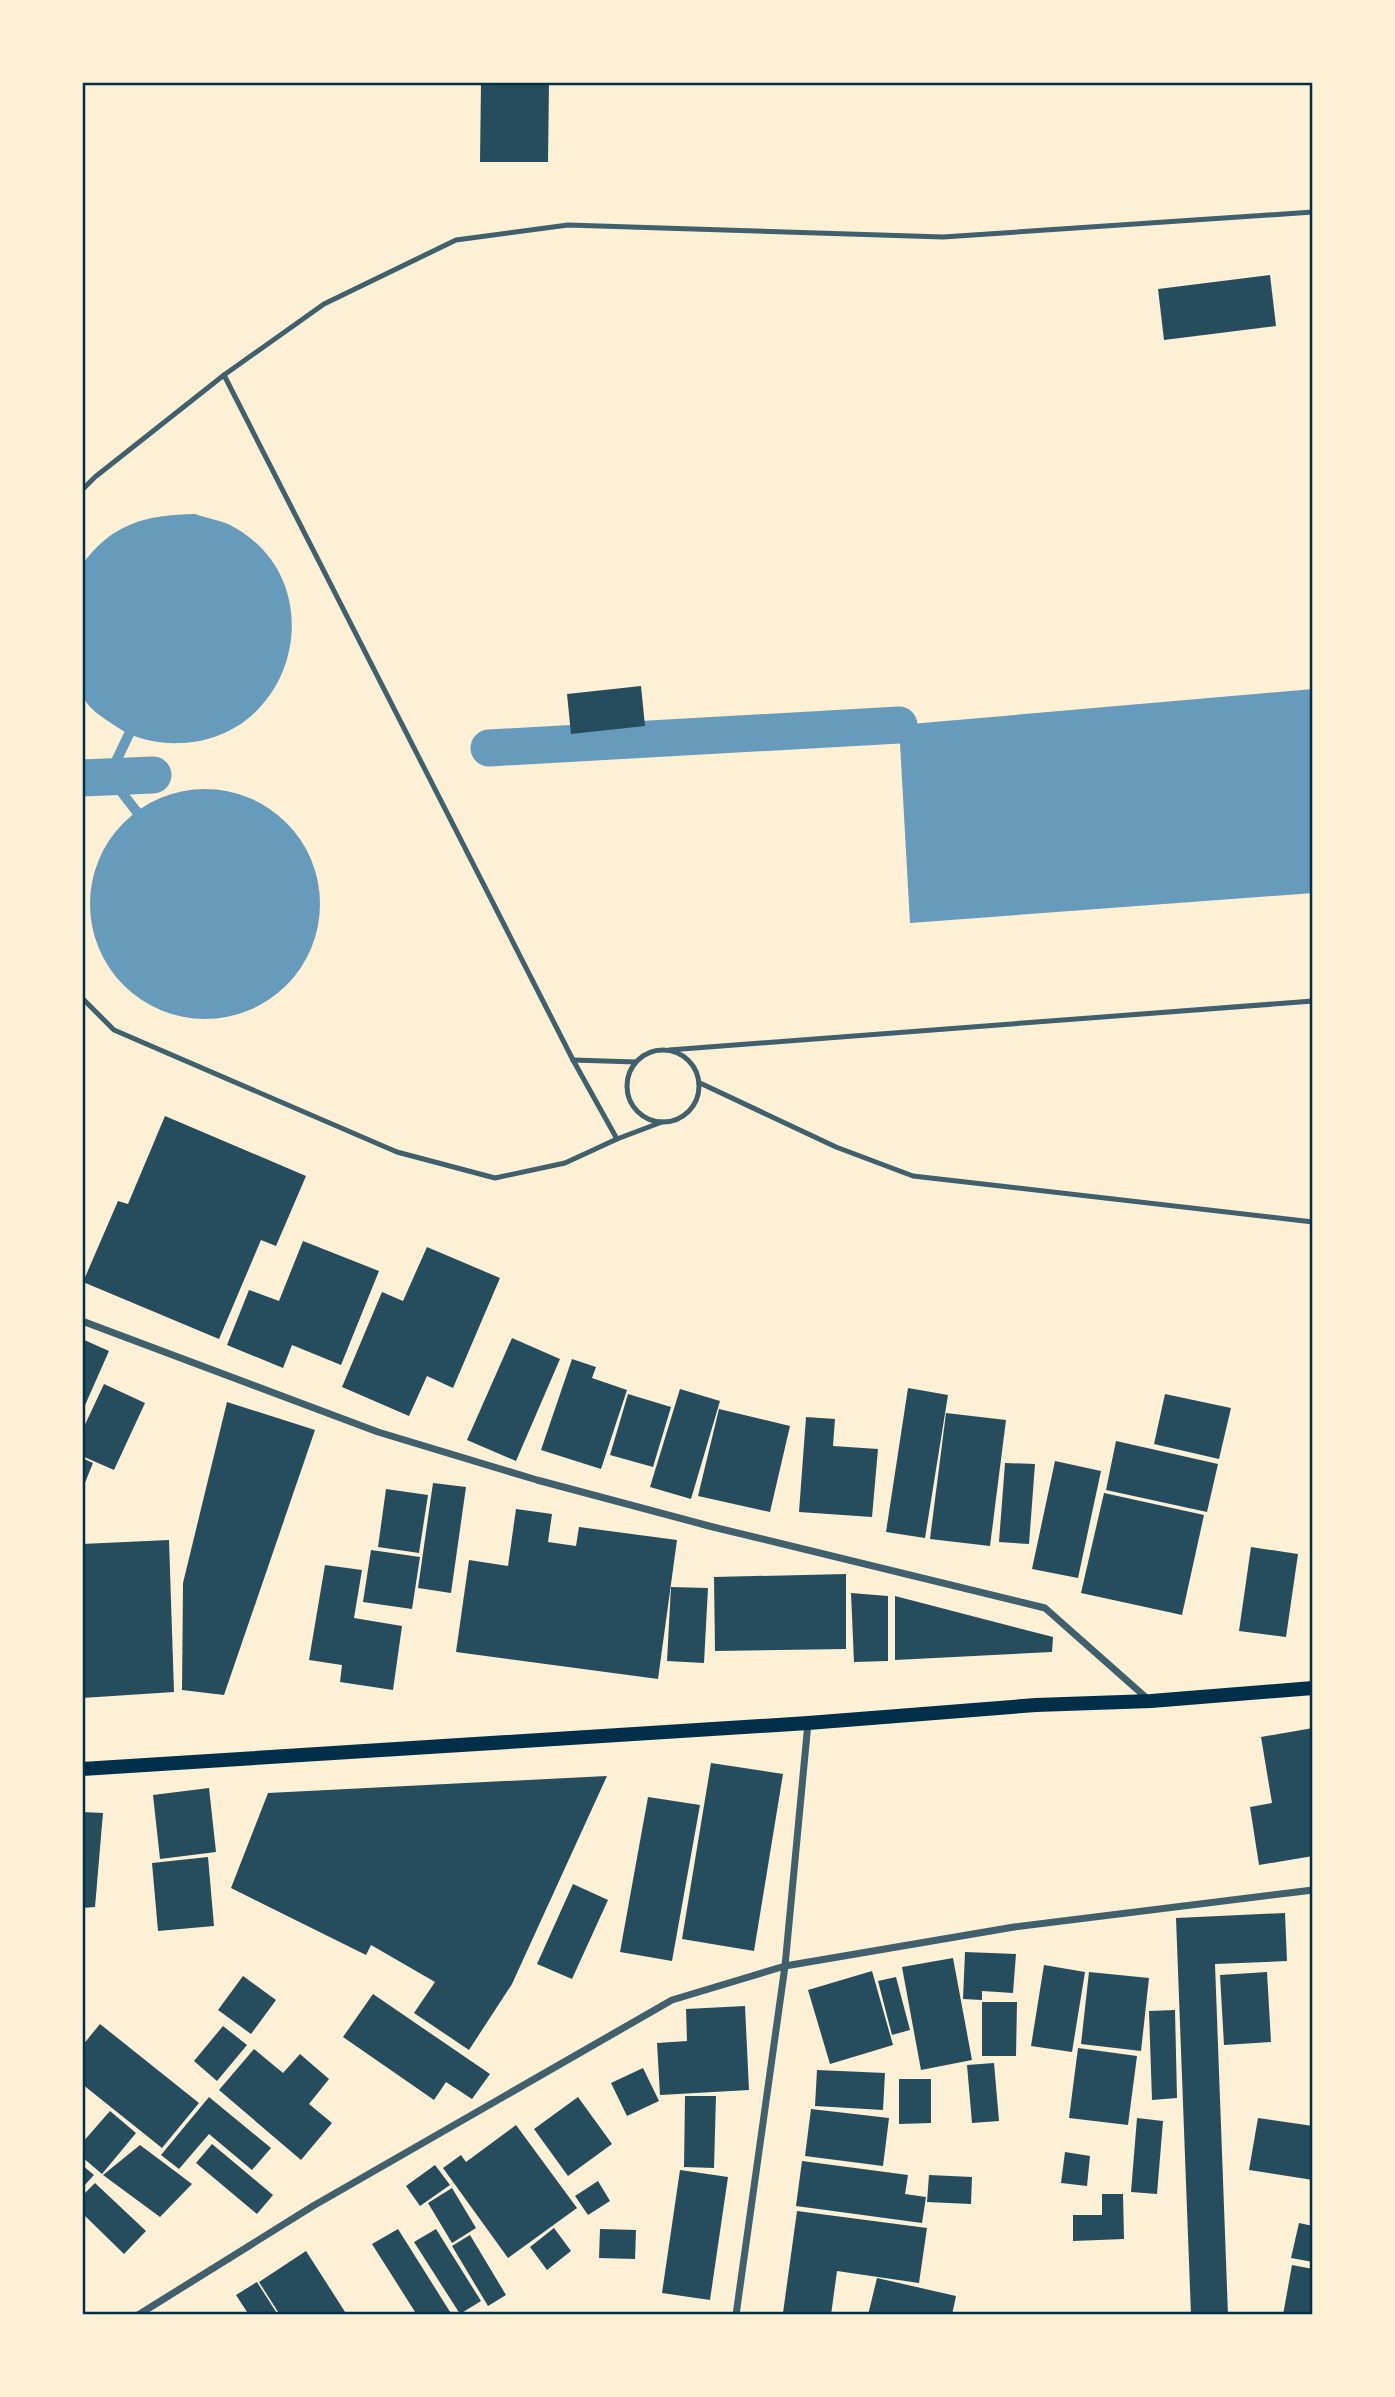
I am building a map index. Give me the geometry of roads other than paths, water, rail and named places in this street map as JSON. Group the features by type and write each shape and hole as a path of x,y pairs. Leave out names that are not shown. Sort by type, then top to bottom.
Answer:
{"main road":[{"path":"82,1769 808,1723 1036,1705 1151,1701 1313,1688"}],"street":[{"path":"82,1321 378,1432 537,1480 709,1526 1045,1608 1151,1701"},
{"path":"736,2315 785,1966 808,1723"},
{"path":"138,2315 313,2206 672,2000 785,1966 1014,1927 1313,1890"}],"lane":[{"path":"82,490 223,375 324,304 456,240 568,225 943,237 1313,212"},
{"path":"223,375 573,1060 617,1139"},
{"path":"82,998 114,1030 384,1147 495,1178 565,1163 617,1139 684,1115 698,1096 700,1083 690,1061 669,1050"},
{"path":"662,1122 641,1114 628,1096 627,1084 629,1073 636,1062 657,1050 1313,1001"},
{"path":"573,1060 636,1062"},
{"path":"700,1083 836,1147 913,1175 1313,1222"}],"water":[{"path":"195,514 230,525 263,550 283,581 291,616 289,652 276,686 253,714 221,734 181,743 165,743 127,733 103,718 84,699 81,679 82,565 105,539 131,524 161,516"},
{"path":"1313,689 1313,893 910,923 899,725"},
{"path":"205,789 227,791 249,798 269,808 294,831 315,871 320,904 318,926 311,948 301,968 278,993 238,1014 205,1019 183,1017 161,1010 141,1000 116,977 95,937 90,904 92,882 99,860 109,840 132,815 172,794"}],"waterway":[{"path":"489,748 899,725"},
{"path":"129,734 109,776 137,812"},
{"path":"82,778 153,775"}]}
